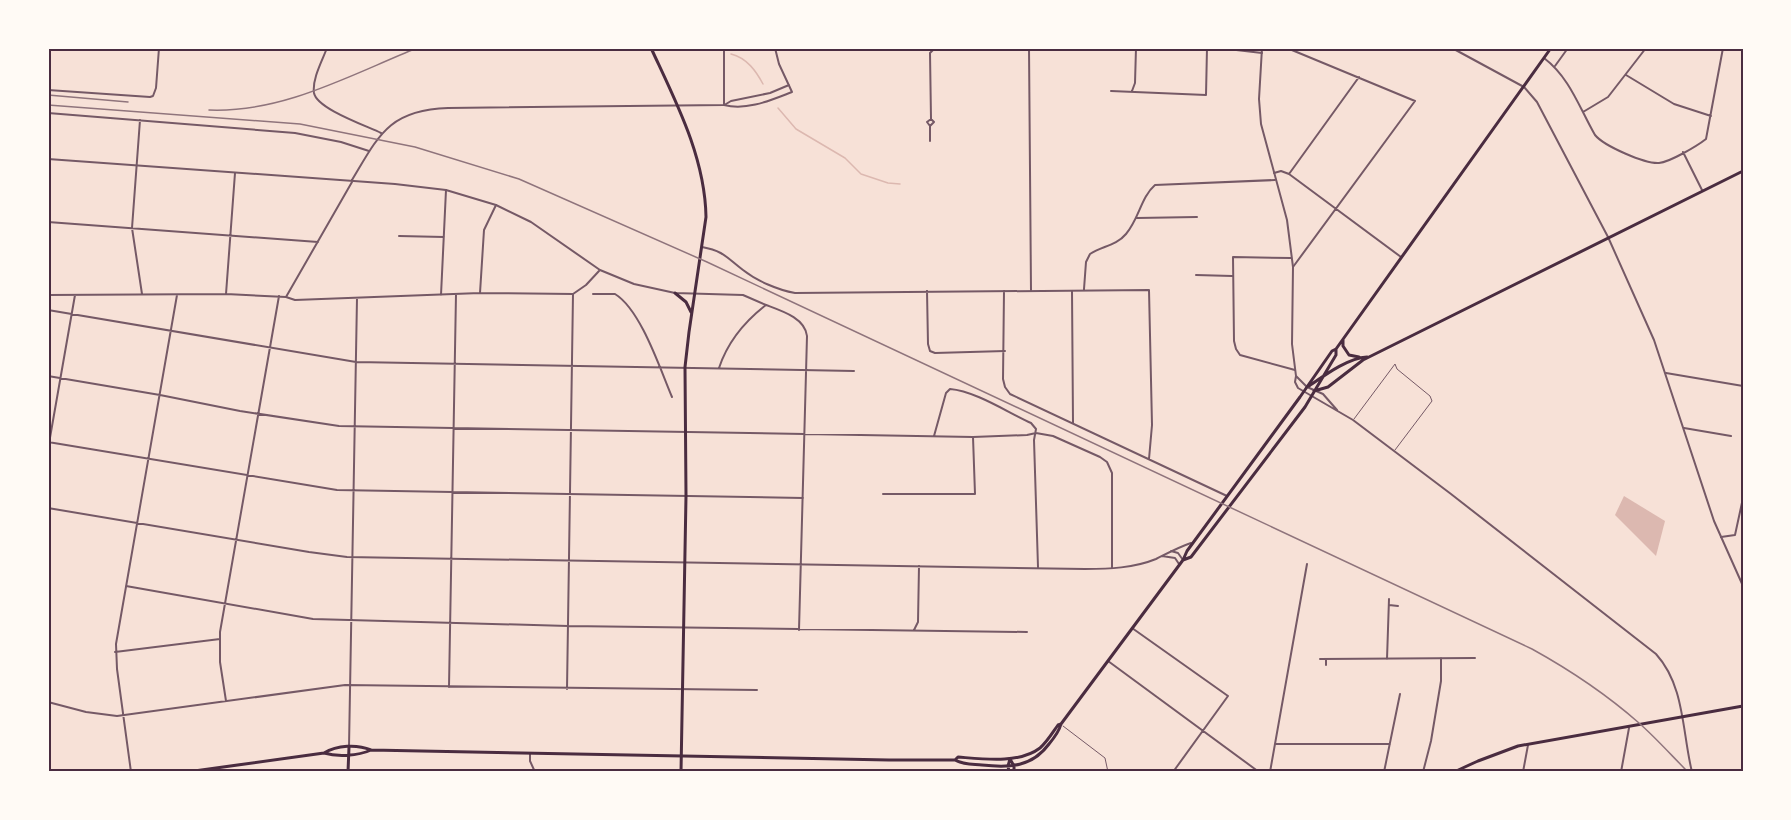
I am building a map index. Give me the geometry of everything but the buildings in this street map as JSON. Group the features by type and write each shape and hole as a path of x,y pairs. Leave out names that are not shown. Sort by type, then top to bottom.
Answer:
{"main road":[{"path":"278,48 315,48"},
{"path":"651,48 699,162 704,183 706,217 685,367 686,496 681,772"},
{"path":"187,772 324,753 332,749 349,747 364,747 371,750 956,760 957,758 1010,759 1028,756 1042,747 1061,724 1183,560 1551,48"},
{"path":"1183,560 1191,557 1316,392 1328,387 1369,357 1743,171"},
{"path":"675,293 686,302 692,314"},
{"path":"1343,339 1343,346 1348,355 1360,358"},
{"path":"1316,392 1322,377 1336,355 1336,349"},
{"path":"1307,387 1360,358 1369,357"},
{"path":"1454,772 1528,744 1743,706"},
{"path":"956,760 962,764 1014,766 1025,764 1041,755 1060,730 1061,724"},
{"path":"348,772 349,747"},
{"path":"324,753 332,756 363,754 371,750"},
{"path":"1009,772 1010,759"},
{"path":"1010,759 1014,772"}],"street":[{"path":"48,90 150,97 155,92 159,48"},
{"path":"327,48 315,82 316,99 327,108 381,133"},
{"path":"724,48 724,105"},
{"path":"286,297 381,133 398,120 435,109 676,104 731,107 758,104 792,92 779,64 775,48"},
{"path":"1132,91 1135,84 1136,48"},
{"path":"1111,91 1206,95 1207,48"},
{"path":"1219,48 1262,53"},
{"path":"1262,48 1259,107 1263,133 1287,220 1293,267 1294,370 1296,376 1307,387 1331,401 1337,410"},
{"path":"1287,48 1415,101 1293,267"},
{"path":"1452,48 1524,87 1538,102 1608,237 1654,340 1721,537 1743,586"},
{"path":"1555,66 1568,48"},
{"path":"1583,112 1605,100 1646,48"},
{"path":"1544,58 1555,66 1568,84 1598,138 1604,144 1655,163 1664,162 1706,139 1723,48"},
{"path":"930,141 930,126 927,122 931,119 930,53 934,49 1029,49 1031,291"},
{"path":"1626,75 1674,104 1711,116"},
{"path":"1289,174 1359,77"},
{"path":"724,105 732,101 770,93 789,85"},
{"path":"48,113 309,135 370,151"},
{"path":"140,120 132,228 142,294"},
{"path":"1683,152 1702,191"},
{"path":"48,159 352,180 446,190 496,205 531,222 600,270 634,284 675,293 743,294 797,319 806,329 799,630"},
{"path":"1274,173 1281,171 1289,174 1401,257"},
{"path":"226,294 235,172"},
{"path":"1084,290 1086,262 1090,254 1117,242 1126,233 1137,218 1149,191 1159,184 1275,180"},
{"path":"441,295 446,190"},
{"path":"480,293 484,230 496,205"},
{"path":"1137,218 1197,217"},
{"path":"48,222 318,242"},
{"path":"399,236 444,237"},
{"path":"702,247 716,249 753,277 791,292 1149,290 1152,425 1149,459"},
{"path":"1291,258 1233,257 1232,276 1236,350 1244,356 1294,370"},
{"path":"48,295 226,294 279,296 295,300 480,293 573,294 586,285 600,270"},
{"path":"1196,275 1232,276"},
{"path":"1072,290 1073,423"},
{"path":"927,291 928,348 930,351 935,353 1005,351"},
{"path":"1004,291 1003,379 1007,391 1021,400 1228,496"},
{"path":"130,772 115,652 177,294"},
{"path":"449,687 456,294"},
{"path":"567,688 573,294"},
{"path":"593,294 611,294 619,297 646,336 672,398"},
{"path":"48,449 75,295"},
{"path":"226,701 220,662 220,639 279,296"},
{"path":"349,747 357,298"},
{"path":"719,368 730,341 766,305"},
{"path":"48,310 356,362 854,371"},
{"path":"1666,373 1743,386"},
{"path":"48,376 258,413 355,427 973,437 1036,433 1057,437 1100,457 1109,466 1112,472 1112,568"},
{"path":"1296,376 1295,382 1298,388 1353,420 1656,654 1667,667 1678,694 1692,772"},
{"path":"934,436 946,393 950,389 973,395 1031,423 1036,429 1034,440 1038,568"},
{"path":"1684,428 1731,436"},
{"path":"883,494 975,494 973,437"},
{"path":"49,442 322,489 803,498"},
{"path":"1721,537 1735,535 1743,498"},
{"path":"48,508 328,555 353,557 1112,568 1133,566 1194,542"},
{"path":"1170,551 1178,553 1183,560"},
{"path":"1162,556 1175,558 1179,564"},
{"path":"1270,772 1307,564"},
{"path":"914,630 918,622 919,566"},
{"path":"126,586 303,618 568,626 1027,632"},
{"path":"1387,659 1389,599"},
{"path":"1389,605 1398,606"},
{"path":"1132,628 1228,696 1174,772"},
{"path":"115,652 220,639"},
{"path":"1423,772 1431,741 1441,681 1441,658"},
{"path":"1469,658 1469,664"},
{"path":"1320,659 1475,658"},
{"path":"1326,659 1326,665"},
{"path":"1108,661 1259,772"},
{"path":"48,702 92,714 123,716 350,685 758,690"},
{"path":"1384,772 1400,694"},
{"path":"1621,772 1629,726"},
{"path":"1275,744 1390,744"},
{"path":"1523,772 1528,744"},
{"path":"530,753 530,761 535,772"}],"lane":[{"path":"1353,420 1395,364 1397,369 1430,396 1432,401 1394,451"},
{"path":"1061,724 1105,758 1108,772"}],"shaded area":[{"path":"1624,496 1665,521 1656,556 1615,515"}],"waterway":[{"path":"731,54 750,66 763,84"},
{"path":"778,108 796,129 845,158 861,174 888,183 900,184"}],"railway":[{"path":"209,110 236,109 290,99 417,48"},
{"path":"48,95 128,102"},
{"path":"48,105 300,124 415,147 519,179 707,262 1532,649 1574,674 1614,702 1688,772"}]}
